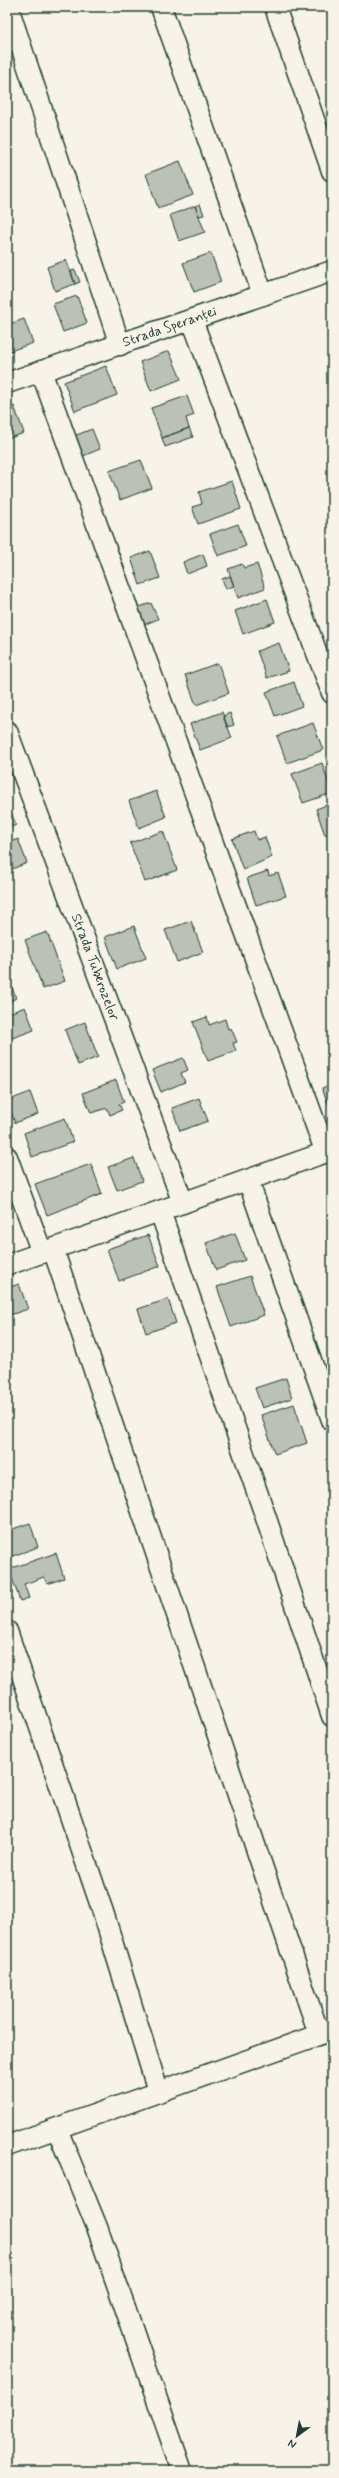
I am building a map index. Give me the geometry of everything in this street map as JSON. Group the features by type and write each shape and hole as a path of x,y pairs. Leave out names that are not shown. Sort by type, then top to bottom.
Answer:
{"street":[{"path":"8,7 120,345"},
{"path":"161,7 263,295"},
{"path":"276,7 332,171"},
{"name":"Strada Speranței","path":"7,383 192,320 332,270"},
{"path":"192,320 332,693"},
{"path":"7,1265 329,1152 42,371"},
{"name":"Strada Tuberozelor","path":"7,730 183,1203"},
{"path":"7,1157 48,1251 328,2035 158,2091 7,2146"},
{"path":"248,1180 332,1420"},
{"path":"160,1211 263,1507 332,1716"},
{"path":"7,1631 103,1912 158,2091"},
{"path":"57,2129 97,2227 182,2471"}],"building":[{"path":"180,161 193,195 158,208 146,174"},
{"path":"200,204 204,215 199,216 195,206"},
{"path":"195,206 205,232 179,241 170,215"},
{"path":"211,253 221,282 194,292 183,263"},
{"path":"66,260 75,284 55,291 47,267"},
{"path":"75,270 80,282 75,284 71,271"},
{"path":"77,296 87,323 63,332 53,304"},
{"path":"24,319 33,343 7,352 7,325"},
{"path":"169,351 181,379 151,391 140,362"},
{"path":"106,366 117,395 75,411 64,382"},
{"path":"187,396 194,415 186,418 189,428 162,438 151,408"},
{"path":"14,406 24,433 7,439 7,408"},
{"path":"189,428 193,437 165,447 162,438"},
{"path":"92,429 100,449 83,456 74,436"},
{"path":"141,460 152,488 120,500 109,471"},
{"path":"232,481 241,509 198,524 192,507 202,504 199,492"},
{"path":"238,524 246,546 218,556 210,534"},
{"path":"150,551 160,578 140,585 131,558"},
{"path":"203,554 207,566 187,574 183,562"},
{"path":"242,564 244,568 257,564 265,588 238,598 228,569"},
{"path":"230,576 234,586 226,589 222,579"},
{"path":"267,599 275,622 243,634 235,611"},
{"path":"151,603 158,619 141,626 134,609"},
{"path":"279,643 289,671 267,678 257,651"},
{"path":"218,663 229,693 196,705 185,675"},
{"path":"294,682 302,706 275,716 266,692"},
{"path":"222,712 232,738 200,750 190,724"},
{"path":"230,713 234,725 227,727 223,716"},
{"path":"313,723 323,750 287,763 277,736"},
{"path":"322,763 332,793 303,803 292,774"},
{"path":"156,791 166,817 139,828 129,801"},
{"path":"7,802 16,825 7,829"},
{"path":"332,803 332,833 325,835 316,809"},
{"path":"163,831 177,870 145,882 130,843"},
{"path":"254,831 257,840 265,837 272,857 243,870 232,839"},
{"path":"18,839 27,863 7,871 7,843"},
{"path":"268,871 269,876 278,873 286,896 256,905 247,878"},
{"path":"191,921 203,952 177,962 165,930"},
{"path":"134,926 146,958 117,969 105,937"},
{"path":"47,932 65,981 43,989 25,940"},
{"path":"7,974 16,998 7,1003"},
{"path":"25,1007 34,1030 7,1040 7,1014"},
{"path":"207,1017 209,1025 225,1019 228,1029 231,1028 237,1042 233,1043 236,1051 208,1061 193,1022"},
{"path":"85,1022 98,1057 78,1065 65,1030"},
{"path":"183,1058 188,1070 181,1073 185,1082 161,1092 152,1070"},
{"path":"116,1080 124,1102 119,1104 122,1110 110,1115 107,1108 91,1113 83,1093"},
{"path":"332,1084 332,1113 322,1088"},
{"path":"30,1092 38,1114 15,1123 7,1101"},
{"path":"199,1098 208,1121 180,1131 172,1108"},
{"path":"65,1118 73,1142 32,1157 24,1133"},
{"path":"134,1158 142,1181 117,1190 108,1167"},
{"path":"91,1164 102,1194 47,1215 35,1184"},
{"path":"235,1233 245,1260 216,1270 206,1243"},
{"path":"148,1235 160,1266 119,1281 107,1249"},
{"path":"250,1276 264,1315 231,1327 217,1287"},
{"path":"19,1284 28,1309 7,1316 7,1288"},
{"path":"168,1299 176,1323 146,1333 138,1309"},
{"path":"286,1378 292,1398 262,1408 255,1388"},
{"path":"294,1404 307,1443 275,1454 261,1415"},
{"path":"30,1523 38,1547 7,1558 7,1531"},
{"path":"56,1553 64,1578 47,1584 44,1577 24,1584 29,1598 20,1601 9,1569"}]}
